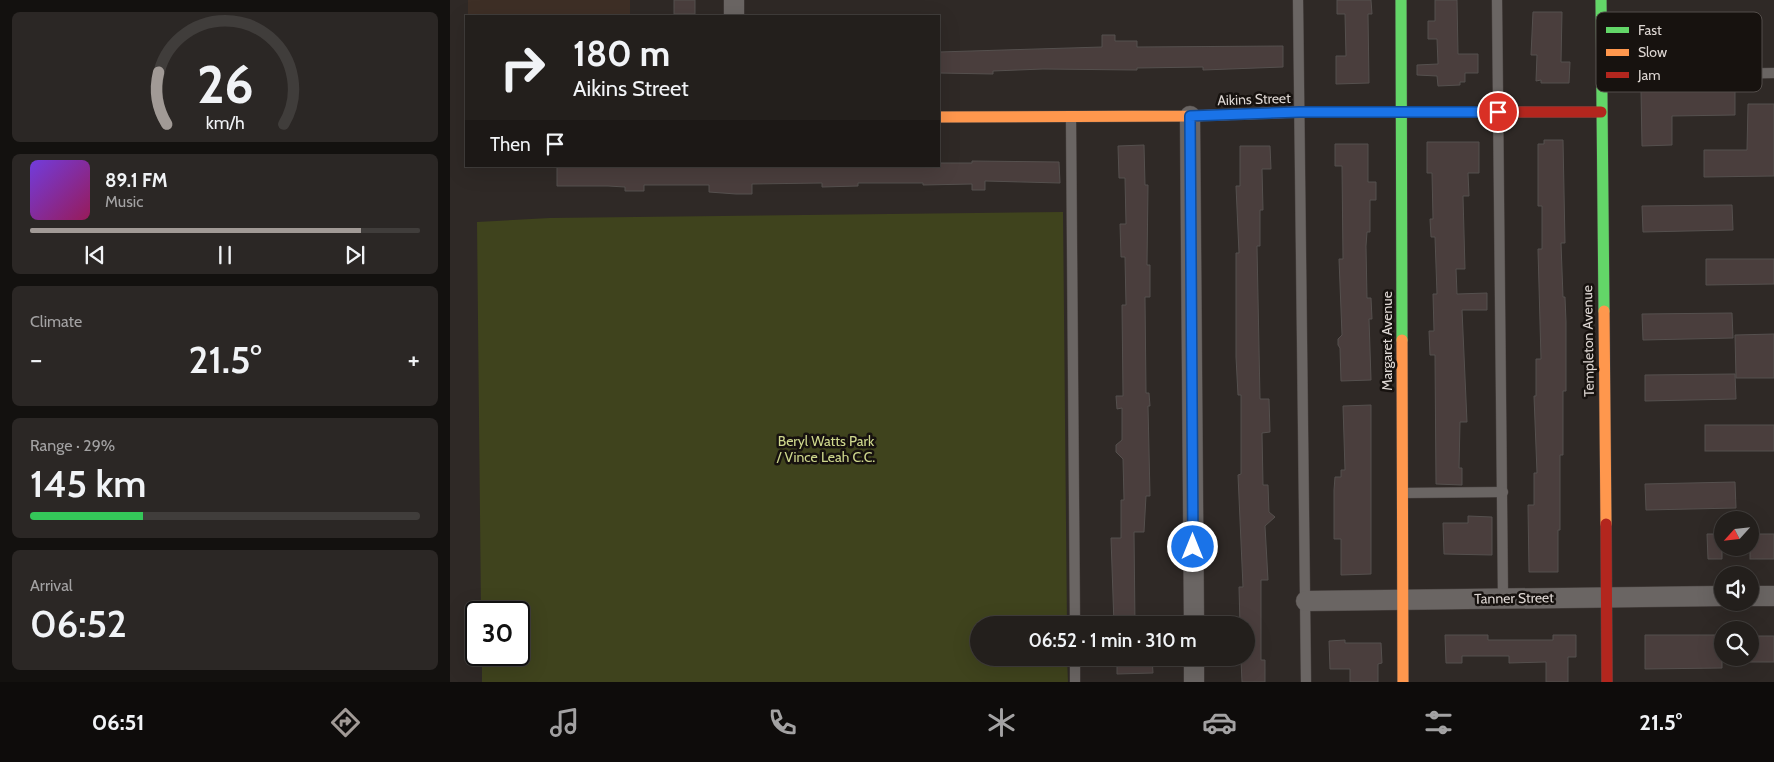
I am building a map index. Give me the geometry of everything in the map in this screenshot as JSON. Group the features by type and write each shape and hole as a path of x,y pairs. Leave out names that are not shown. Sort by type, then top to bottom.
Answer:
{"street":[{"path":"734,0 734,15"},
{"name":"Margaret Avenue","path":"1401,0 1403,682"},
{"name":"Templeton Avenue","path":"1601,92 1607,682"},
{"name":"Aikins Street","path":"940,117 1190,116 1299,112 1601,112"},
{"path":"1190,116 1194,616"},
{"name":"Tanner Street","path":"1306,600 1714,596"},
{"path":"1759,596 1774,596"},
{"path":"1194,666 1194,682"}],"lane":[{"path":"1298,0 1306,682"},
{"path":"1497,0 1503,492 1502,598"},
{"path":"1071,115 1075,616"},
{"path":"1402,493 1503,492"},
{"path":"1075,666 1075,682"}],"shaded area":[{"path":"468,0 630,0 630,15 468,15"}],"green space":[{"name":"Beryl Watts Park / Vince Leah C.C.","path":"1063,212 1067,616 970,616 970,666 1067,666 1068,682 482,682 482,666 530,666 530,601 481,601 477,222 550,218"}],"building":[{"path":"674,0 695,0 695,14 674,14"},
{"path":"1337,0 1371,0 1372,14 1368,14 1369,83 1336,84 1336,56 1346,56 1345,14 1337,14"},
{"path":"1435,0 1457,0 1458,54 1478,54 1478,73 1465,73 1465,82 1460,82 1460,85 1438,86 1437,76 1417,75 1417,65 1438,64 1437,39 1428,39 1428,21 1435,21"},
{"path":"1533,12 1562,12 1561,62 1570,62 1569,83 1541,83 1541,80 1536,81 1537,55 1531,55"},
{"path":"1102,35 1115,35 1115,41 1137,41 1137,47 1283,46 1283,67 1203,70 1203,67 1137,68 1137,70 1043,69 993,71 993,74 940,73 940,52 1102,47"},
{"path":"1641,92 1735,92 1735,115 1672,116 1672,145 1642,146"},
{"path":"1748,104 1774,104 1774,176 1704,177 1704,150 1747,150"},
{"path":"1544,140 1563,140 1565,243 1561,243 1566,322 1566,391 1563,391 1563,455 1560,455 1558,572 1529,572 1528,505 1534,505 1534,473 1537,473 1534,396 1536,396 1536,359 1541,359 1538,249 1542,249 1542,206 1538,206 1538,144 1544,144"},
{"path":"1427,142 1479,142 1479,173 1468,173 1469,196 1463,196 1465,269 1456,269 1457,294 1487,293 1487,310 1462,310 1467,422 1460,422 1459,468 1462,468 1462,485 1436,484 1435,355 1430,355 1429,331 1434,331 1433,294 1437,294 1435,237 1431,237 1430,219 1433,219 1432,173 1427,173"},
{"path":"1335,144 1368,144 1368,182 1376,182 1376,200 1370,200 1370,232 1367,232 1366,246 1367,298 1371,298 1372,319 1369,319 1371,380 1341,381 1338,339 1342,335 1339,259 1343,259 1342,166 1335,166"},
{"path":"1144,145 1145,185 1148,185 1147,265 1150,265 1150,297 1145,297 1146,393 1149,393 1150,406 1148,406 1150,496 1146,496 1144,532 1134,532 1135,616 1114,616 1111,538 1121,538 1121,500 1124,500 1123,459 1116,452 1116,445 1122,440 1122,408 1117,409 1116,396 1123,396 1122,305 1126,305 1125,257 1121,257 1120,224 1126,224 1125,178 1119,178 1118,146"},
{"path":"1240,146 1270,146 1271,169 1262,169 1263,210 1260,210 1260,246 1257,246 1260,399 1269,399 1270,432 1262,433 1263,485 1268,485 1269,512 1275,517 1265,526 1268,580 1261,580 1261,660 1265,660 1265,682 1242,682 1241,666 1255,666 1255,616 1240,616 1239,587 1243,587 1238,475 1241,474 1241,395 1238,395 1236,357 1236,253 1239,253 1236,186 1240,186"},
{"path":"972,161 1059,162 1060,183 985,181 985,190 972,190 972,184 858,183 858,186 822,187 822,183 752,184 752,194 709,192 709,185 644,185 644,191 625,191 625,187 608,186 557,186 557,167 940,167 940,163 972,163"},
{"path":"1732,205 1733,230 1643,232 1642,206"},
{"path":"1706,259 1774,259 1774,284 1706,285"},
{"path":"1732,313 1733,338 1643,340 1642,314"},
{"path":"1774,334 1774,378 1736,378 1735,335"},
{"path":"1735,374 1736,399 1645,401 1645,375"},
{"path":"1371,405 1371,574 1341,575 1341,539 1334,539 1334,490 1335,477 1341,477 1341,470 1345,470 1343,406"},
{"path":"1705,425 1774,425 1774,451 1705,451"},
{"path":"1735,482 1736,508 1646,510 1645,484"},
{"path":"1468,516 1492,517 1492,555 1444,554 1443,523 1468,523"},
{"path":"1707,534 1714,534 1714,556 1722,556 1722,559 1708,559"},
{"path":"1759,534 1774,534 1774,559 1750,559 1750,556 1759,556"},
{"path":"1445,635 1488,635 1488,640 1553,640 1553,635 1576,635 1576,657 1568,657 1568,682 1546,682 1546,662 1509,663 1509,656 1462,656 1462,663 1446,663"},
{"path":"1645,635 1714,635 1714,666 1722,666 1722,668 1645,669"},
{"path":"1759,636 1774,636 1774,662 1759,662"},
{"path":"1345,640 1345,643 1381,643 1382,663 1378,664 1378,682 1350,682 1350,669 1330,669 1329,641"},
{"path":"1117,666 1153,666 1153,673 1117,674"}],"traffic: fast":[{"path":"1401,0 1402,340"},
{"path":"1601,0 1601,12"},
{"path":"1602,92 1604,311"}],"traffic: slow":[{"path":"940,117 1190,116 1301,112"},
{"path":"1604,311 1606,524"},
{"path":"1402,340 1403,682"}],"traffic: jam":[{"path":"1301,112 1601,112"},
{"path":"1606,524 1607,682"}],"route":[{"path":"1193,547 1190,116 1299,112 1498,112"}]}
